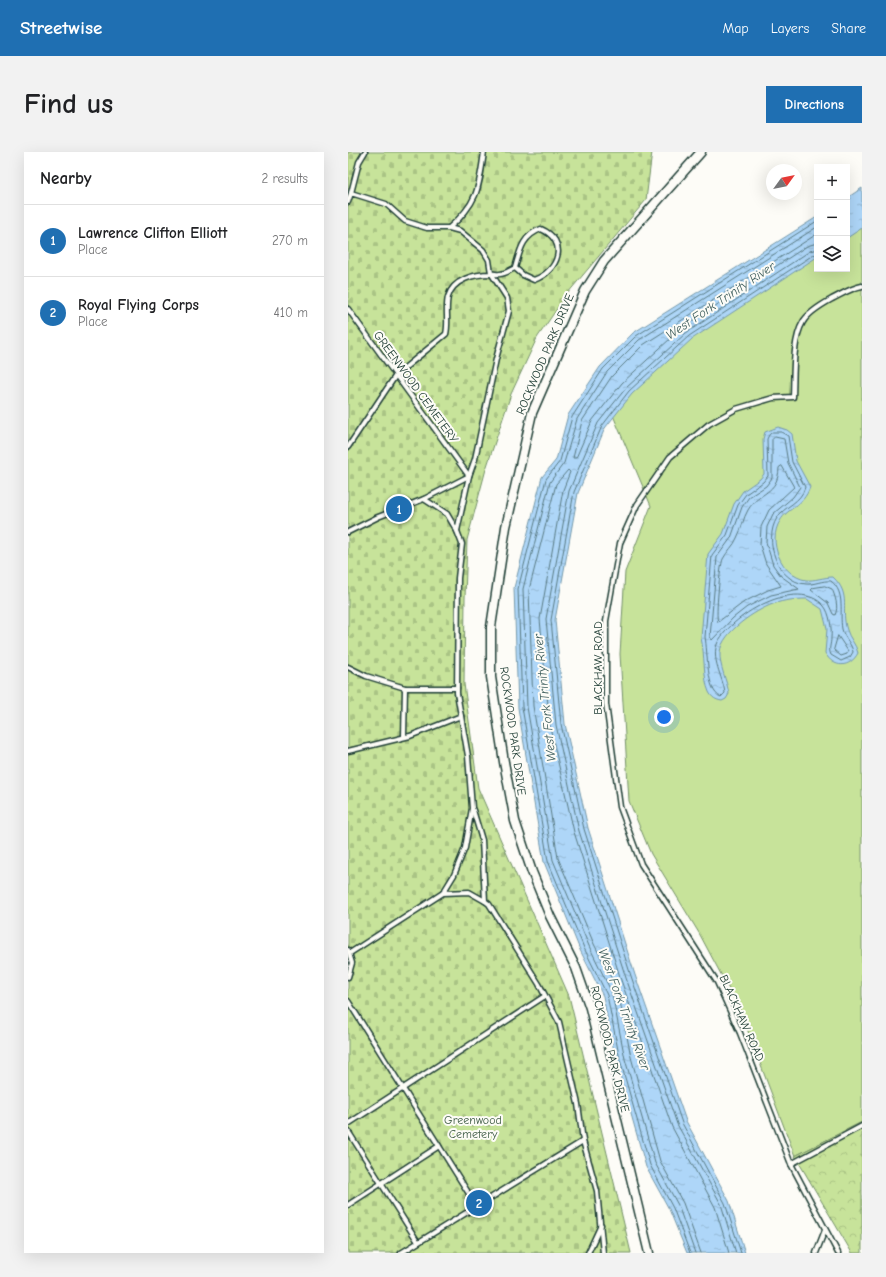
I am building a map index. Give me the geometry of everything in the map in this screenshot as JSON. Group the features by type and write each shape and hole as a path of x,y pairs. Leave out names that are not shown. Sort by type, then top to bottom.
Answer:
{"street":[{"name":"ROCKWOOD PARK DRIVE","path":"649,1253 590,1008 576,968 550,916 532,872 515,820 504,762 492,677 492,627 506,527 532,413 585,291 604,261 700,152"}],"lane":[{"path":"348,202 359,162 365,152"},
{"path":"351,193 386,204 405,221 427,228 449,228 462,217 471,205 480,185 484,152"},
{"name":"GREENWOOD CEMETERY","path":"449,228 460,231 483,250 488,260 491,274 507,298 509,311 496,359 475,459 469,476 457,531"},
{"path":"541,229 552,236 556,242 558,258 553,268 545,276 534,280 523,275 515,268 520,250 529,235 541,229"},
{"path":"348,447 396,375 446,334 448,324 447,310 449,296 456,285 464,278 500,274 515,268"},
{"name":"BLACKHAW ROAD","path":"791,1164 740,1033 717,982 641,864 620,807 606,704 606,621 620,543 637,505 670,457 709,424 736,409 773,398 793,397 796,345 799,329 804,320 825,303 851,288 862,286"},
{"name":"GREENWOOD CEMETERY","path":"348,309 469,476"},
{"path":"348,532 378,517 424,499 469,476"},
{"name":"GREENWOOD CEMETERY","path":"424,499 446,514 457,531 462,544 458,578 457,688 462,716 472,808 482,840 485,901"},
{"path":"348,667 366,676 405,688 457,688"},
{"path":"404,736 405,688"},
{"path":"348,751 404,736 410,736 462,716"},
{"name":"GREENWOOD CEMETERY","path":"349,951 443,893 454,875 465,848 472,808"},
{"path":"443,893 469,892 489,904 507,931 545,996 558,1022 578,1104 584,1141 597,1191 602,1223 603,1253"},
{"path":"348,977 352,963 349,951"},
{"path":"348,1124 545,996"},
{"path":"348,1001 476,1205"},
{"path":"838,1253 791,1164 862,1126"},
{"path":"348,1130 418,1242"},
{"path":"401,1253 476,1205 584,1141"},
{"path":"348,1205 439,1146"},
{"path":"588,1253 602,1223"},
{"path":"816,1253 825,1230"}],"green space":[{"name":"Greenwood Cemetery","path":"348,152 652,152 646,200 567,294 537,338 511,394 486,469 467,540 465,598 464,684 478,788 569,996 631,1253 348,1253"},
{"path":"862,224 862,1122 795,1156 740,1010 699,933 651,854 629,801 620,654 625,572 651,506 612,413 654,361 814,256 814,272 850,272 850,232"},
{"path":"862,1122 862,1253 852,1253 795,1156"}],"water":[{"path":"862,188 862,228 850,236 850,200 850,196"},
{"name":"West Fork Trinity River","path":"814,219 814,259 692,339 632,394 605,428 578,493 555,620 565,724 588,828 635,975 686,1121 729,1201 745,1253 687,1253 669,1209 646,1167 616,1061 603,996 580,950 544,862 518,708 514,588 542,477 556,460 568,415 600,367 633,333"},
{"path":"778,427 787,430 792,434 796,461 810,487 800,503 783,516 776,529 776,547 779,556 783,565 797,577 809,580 833,577 839,584 844,596 845,622 847,630 858,653 851,662 842,665 833,662 829,658 825,653 827,629 822,609 807,599 790,600 773,604 758,611 741,623 733,630 722,644 720,657 729,694 726,699 720,701 711,696 707,687 701,638 708,554 723,534 734,504 743,491 760,479 764,474 763,439 765,432"}],"place":[{"name":"Lawrence Clifton Elliott","path":"399,509"},
{"name":"Royal Flying Corps","path":"479,1203"}]}
